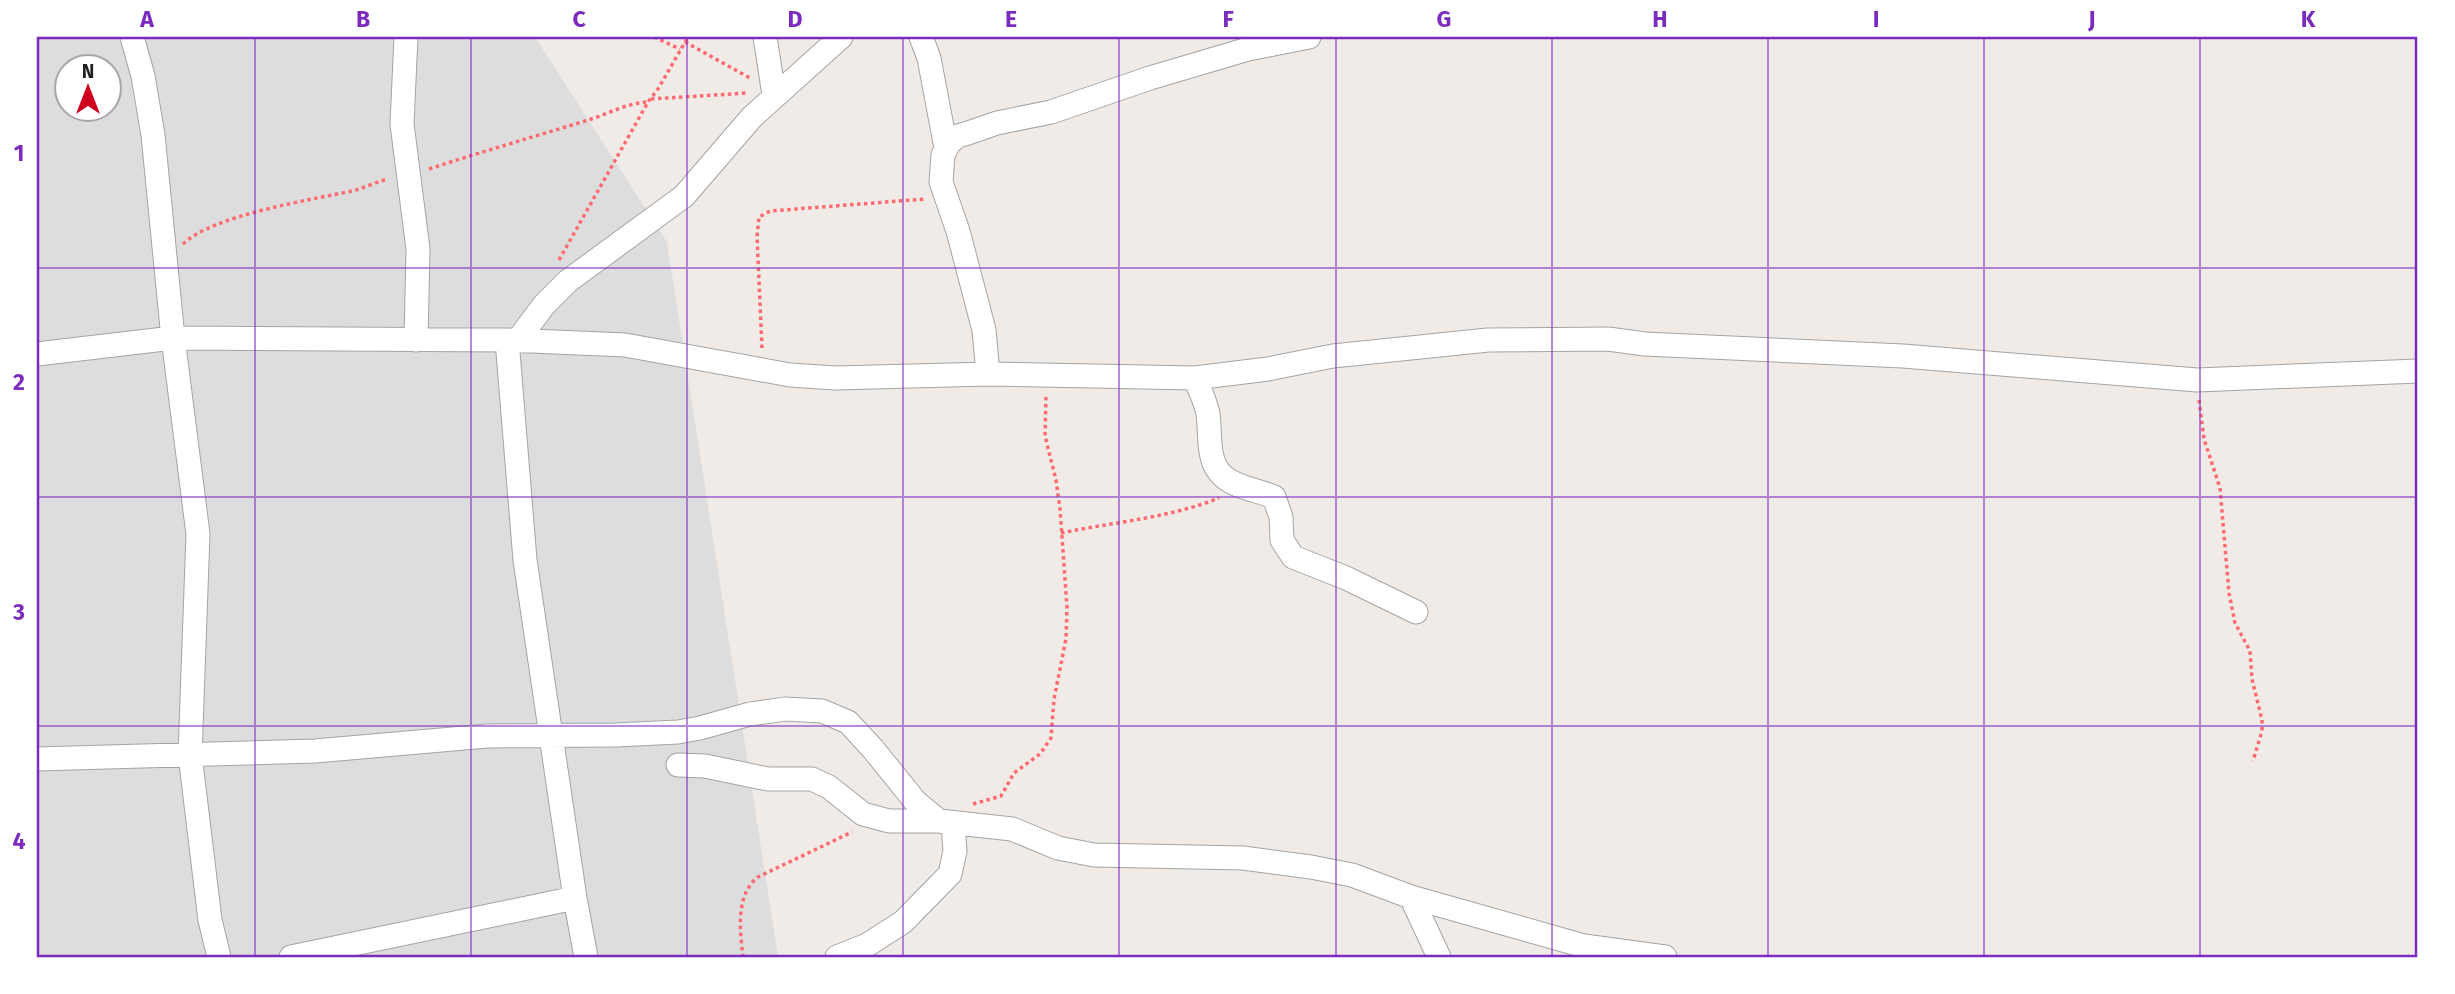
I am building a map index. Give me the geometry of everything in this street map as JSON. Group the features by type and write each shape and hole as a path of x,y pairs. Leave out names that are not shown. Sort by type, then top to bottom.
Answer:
{"street":[{"path":"132,37 143,76 153,135 173,338 198,534 190,755 208,907 219,957"},
{"path":"406,37 402,124 418,249 416,340"},
{"path":"765,37 769,88"},
{"path":"586,957 525,560 512,341 568,281 684,196 752,117 769,88 841,37"},
{"path":"921,37 929,58 946,148 941,182 958,231 984,330 988,374"},
{"path":"946,148 958,136 1051,112 1150,78 1248,49 1310,37"},
{"path":"37,354 173,338 512,341 625,345 763,370 836,378 988,374 1195,378 1268,369 1344,355 1488,340 1549,338 1903,356 2197,380 2418,371"},
{"path":"1195,378 1208,411 1212,456 1216,467 1222,476 1232,482 1273,497 1281,517 1282,540 1293,557 1346,578 1416,612"},
{"path":"37,758 329,750 488,736 678,732 750,714 785,709 822,711 848,722 915,801 946,823 955,852 950,874 903,922 867,945 837,957"},
{"path":"678,765 705,766 768,779 811,779 829,787 863,814 889,821 1012,829 1058,848 1094,855 1243,858 1311,867 1352,875 1410,897 1584,946 1665,957"},
{"path":"1410,897 1439,957"},
{"path":"291,957 575,898"},
{"path":"1556,957 1584,946"}],"path":[{"path":"653,37 680,49"},
{"path":"554,269 686,39 769,88"},
{"path":"166,267 191,236 210,227 410,175 528,140 635,103 747,93 769,88"},
{"path":"763,370 757,236 759,217 770,211 924,201 941,182"},
{"path":"946,823 983,799 1001,796 1013,773 1048,746 1051,738 1054,699 1066,639 1067,607 1056,480 1045,436 1045,401 1049,376"},
{"path":"2197,380 2203,439 2220,488 2229,593 2235,623 2250,651 2252,679 2262,720 2262,731 2253,761"},
{"path":"1061,533 1202,505 1245,486"},
{"path":"743,957 741,916 745,892 750,883 825,844 861,828 889,821"}],"shaded area":[{"path":"37,37 535,37 667,242 778,957 37,957"}]}
